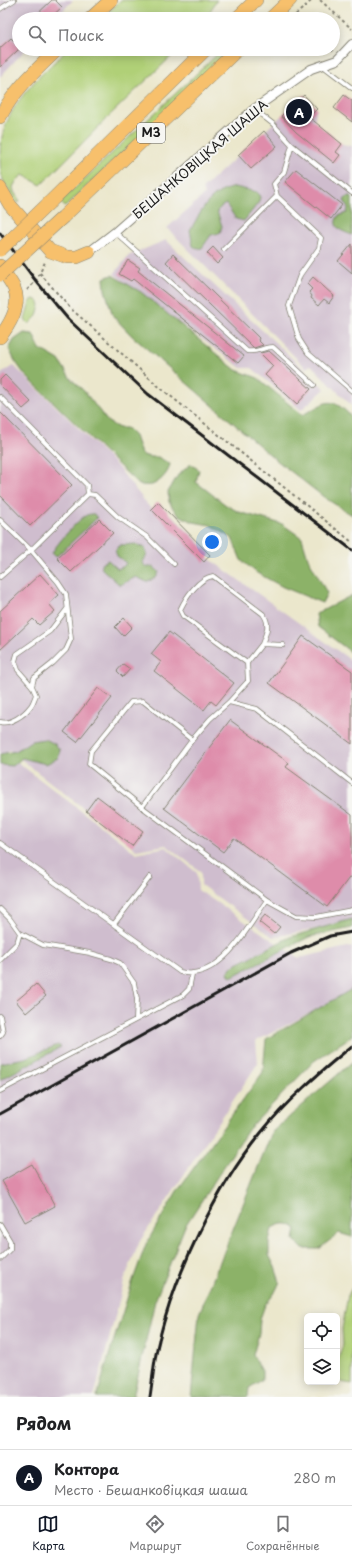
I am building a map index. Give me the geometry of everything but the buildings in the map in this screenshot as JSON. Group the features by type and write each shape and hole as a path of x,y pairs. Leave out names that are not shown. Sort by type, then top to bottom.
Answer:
{"main road":[{"path":"98,12 111,0"},
{"path":"243,12 256,0"},
{"path":"277,12 290,0"},
{"path":"0,117 13,95 35,70 50,56"},
{"name":"М3","path":"0,250 199,56"},
{"name":"М3","path":"0,275 63,217 231,56"},
{"path":"0,188 10,205 50,251 67,257 77,257 90,252"},
{"path":"0,266 14,288 16,300 9,325 0,337"}],"street":[{"name":"БЕШАНКОВІЦКАЯ ШАША","path":"90,252 115,232 254,109 311,69 337,60 350,46"}],"lane":[{"path":"0,9 13,0"},
{"path":"323,66 352,88"},
{"path":"254,109 273,124 292,145 352,193"},
{"path":"292,145 284,172 274,184 277,196 321,238 319,248 300,275 289,306 299,339 308,353 352,391"},
{"path":"224,249 277,196"},
{"path":"115,232 247,351 255,352 266,347 273,346 314,386"},
{"path":"0,396 87,485 88,494"},
{"path":"0,577 31,550 88,494"},
{"path":"88,494 95,495 118,516 147,537 174,564"},
{"path":"0,520 31,550 58,582 66,594 71,639 66,650 53,663 34,678 32,686"},
{"path":"142,807 210,718 229,702 248,681 247,663 262,644 268,629 267,619 263,614 213,576 207,577 201,581 180,610 183,616 247,663"},
{"path":"0,722 2,723 16,720 30,707 36,696 32,686 18,670 15,661 17,654 50,631 67,609"},
{"path":"262,644 283,645"},
{"path":"192,740 143,701 131,702 91,751 89,764 142,807 266,900 296,916 316,917 352,910"},
{"path":"229,702 257,709 352,783"},
{"path":"0,843 180,972 192,974 206,970 224,957 238,943 266,900"},
{"path":"114,924 150,877"},
{"path":"0,909 10,919 20,933 43,945 90,953 120,963 134,983 137,999 136,1019"},
{"path":"0,960 17,943 20,933"},
{"path":"0,1091 183,995 189,989 192,974"},
{"path":"0,1016 3,1032 0,1036"},
{"path":"0,1224 10,1241 10,1250 0,1259"}],"path":[{"path":"299,12 312,0"},
{"path":"320,0 333,12"},
{"path":"340,18 352,29"},
{"path":"340,48 350,46"},
{"path":"16,300 36,280 50,251"},
{"path":"40,273 69,307 163,390 352,542"}],"shaded area":[{"path":"0,0 73,0 62,12 12,12 12,56 20,56 0,77"},
{"path":"304,95 317,109 314,121 342,144 352,146 352,406 311,365 306,368 167,228 205,194 202,189"},
{"path":"166,240 325,389 301,410 252,368 241,368 114,274 128,256"},
{"path":"14,366 116,465 151,509 158,502 211,553 208,558 352,661 352,922 273,937 201,885 201,872 166,845 136,850 9,750 0,758 0,375"},
{"path":"8,755 136,853 166,847 197,873 198,890 299,958 352,946 352,991 256,1041 258,1063 140,1241 125,1278 94,1397 0,1397 0,763"}],"green space":[{"path":"121,0 217,0 209,12 108,12"},
{"path":"61,56 172,56 111,114 41,185 23,175 17,180 13,187 14,192 20,201 17,203 5,185 2,177 0,155 2,138 6,123 14,109 33,83"},
{"path":"216,56 224,56 65,207 60,202"},
{"path":"235,187 257,192 260,197 259,202 244,221 236,219 226,204 222,206 217,211 222,226 220,233 211,235 202,248 197,249 193,246 190,230 199,215 213,197"},
{"path":"348,196 352,198 352,235 339,228 336,223 338,216 347,213 348,208 344,200"},
{"path":"112,275 141,292 236,370 258,378 302,415 328,402 338,405 352,417 352,515 325,498 275,459 132,336 113,316 105,290 104,278"},
{"path":"34,299 38,301 40,305 37,316 29,324 25,320 30,301"},
{"path":"24,333 33,334 40,349 59,360 70,378 84,391 108,422 119,428 127,428 135,436 141,454 149,457 158,457 170,464 168,471 161,479 152,485 139,485 25,375 9,349 14,340"},
{"path":"191,464 199,470 196,482 226,505 239,512 282,524 302,538 308,558 327,593 322,603 283,587 257,573 241,560 232,538 210,525 193,522 177,514 169,502 168,492 178,475"},
{"path":"94,514 97,518 56,557 52,553 68,532 83,517"},
{"path":"135,544 145,548 147,555 143,562 145,567 154,567 159,572 156,578 147,582 136,577 120,585 102,569 101,564 108,560 118,569 124,566 126,563 117,556 115,550 120,545"},
{"path":"352,595 352,653 318,627 316,614"},
{"path":"45,739 55,744 60,750 58,758 46,764 22,758 13,766 0,765 0,754 16,751 31,741"},
{"path":"352,919 352,928 309,937 231,977 228,973 231,967 290,937"},
{"path":"352,989 352,1036 314,1061 248,1130 185,1226 155,1301 133,1397 97,1397 133,1280 146,1244 177,1191 263,1072 266,1039"},
{"path":"58,1045 61,1047 0,1080 0,1063 25,1058"},
{"path":"352,1062 352,1237 339,1233 319,1249 303,1249 294,1240 296,1228 284,1224 272,1228 269,1242 269,1255 280,1282 274,1294 265,1305 260,1319 259,1334 253,1355 262,1371 262,1380 249,1388 248,1397 191,1397 199,1314 272,1132"},
{"path":"352,1288 352,1384 340,1381 340,1354 343,1345 342,1329 348,1295"}],"railway":[{"path":"0,233 36,281 68,319 148,394 352,550"},
{"path":"0,1114 291,953 330,936 352,932"},
{"path":"150,1397 156,1354 166,1314 187,1259 213,1205 228,1179 270,1122 303,1088 352,1046"}],"place":[{"name":"Контора","path":"299,112"}]}
